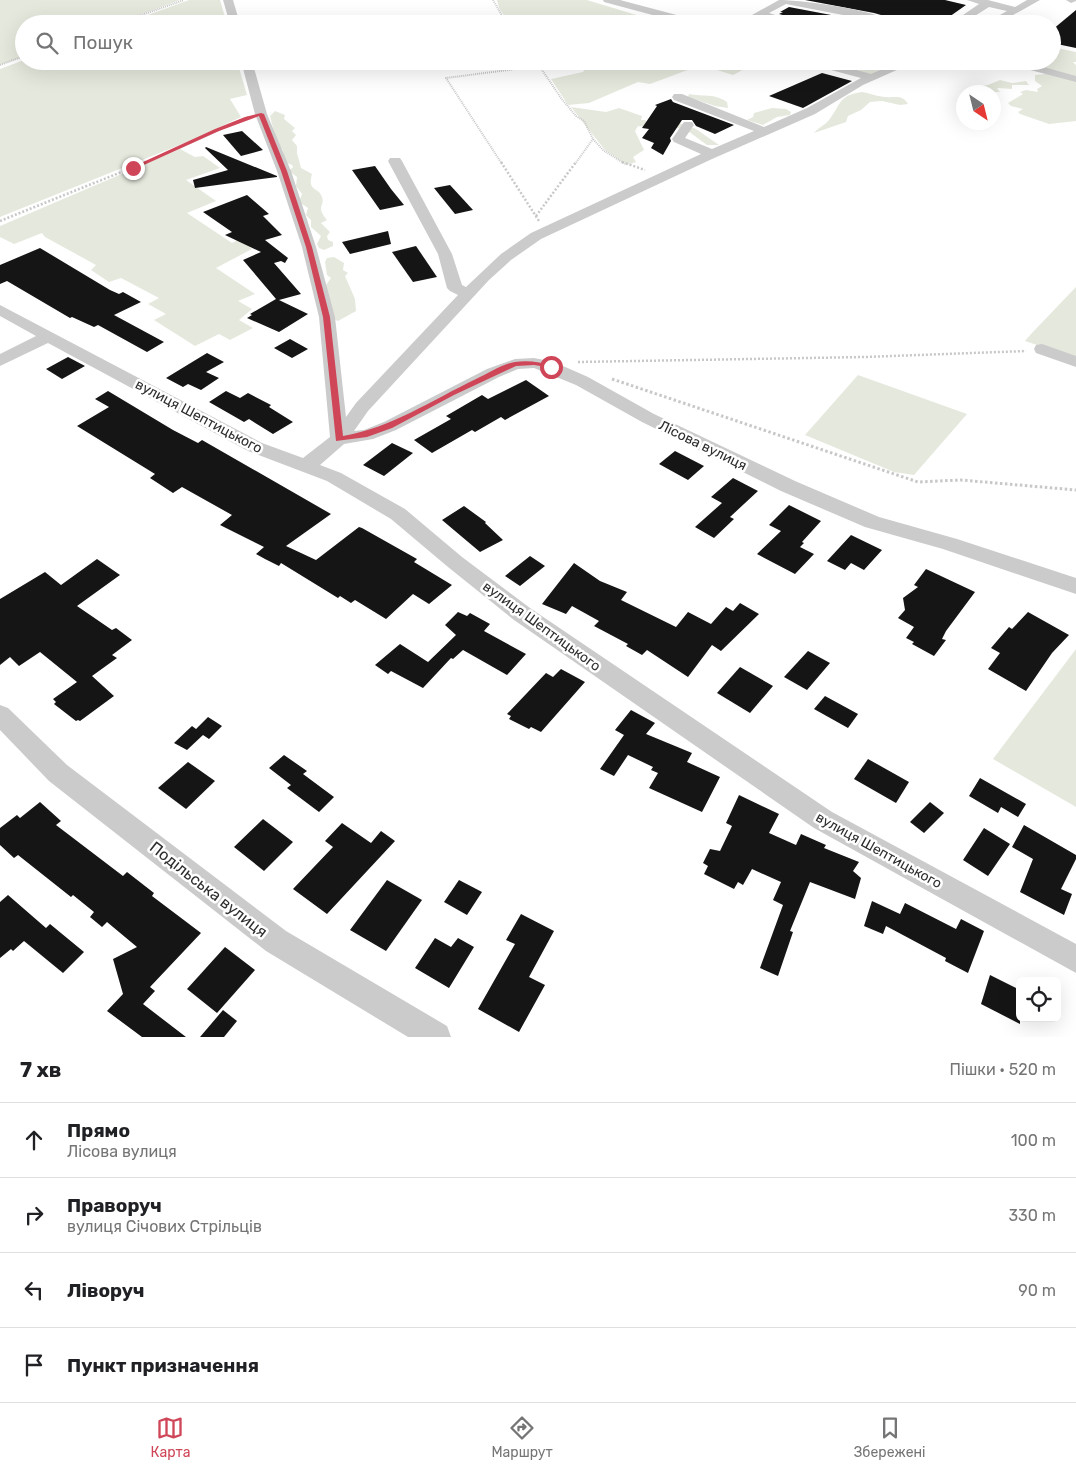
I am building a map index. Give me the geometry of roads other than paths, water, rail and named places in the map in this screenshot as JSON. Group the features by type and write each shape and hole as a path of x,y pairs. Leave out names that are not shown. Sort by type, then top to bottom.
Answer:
{"street":[{"path":"228,0 232,15"},
{"path":"608,0 665,15"},
{"path":"759,14 786,0 858,15"},
{"path":"972,0 1017,10"},
{"path":"1007,15 1035,0"},
{"path":"646,10 659,3"},
{"path":"969,15 988,3"},
{"path":"759,14 763,15"},
{"path":"249,70 261,114 284,171 309,247 327,317 339,439"},
{"path":"843,70 873,78"},
{"path":"306,466 339,439 362,407 506,257 546,232 810,111 859,83 891,70"},
{"path":"1032,70 1076,79"},
{"path":"678,97 764,131"},
{"path":"688,125 678,139 713,154"},
{"path":"395,161 444,254 455,288 469,294"},
{"name":"вулиця Шептицького","path":"0,310 255,447 334,476 398,514 455,562 522,614 824,820 1076,959"},
{"path":"0,361 48,336"},
{"path":"1042,349 1076,362"},
{"name":"Лісова вулиця","path":"339,439 367,435 390,426 468,385 514,364 534,363 551,367 582,381 648,418 788,486 872,522 950,544 1076,586"},
{"name":"Подільська вулиця","path":"0,715 58,773 276,941 436,1037"}]}
